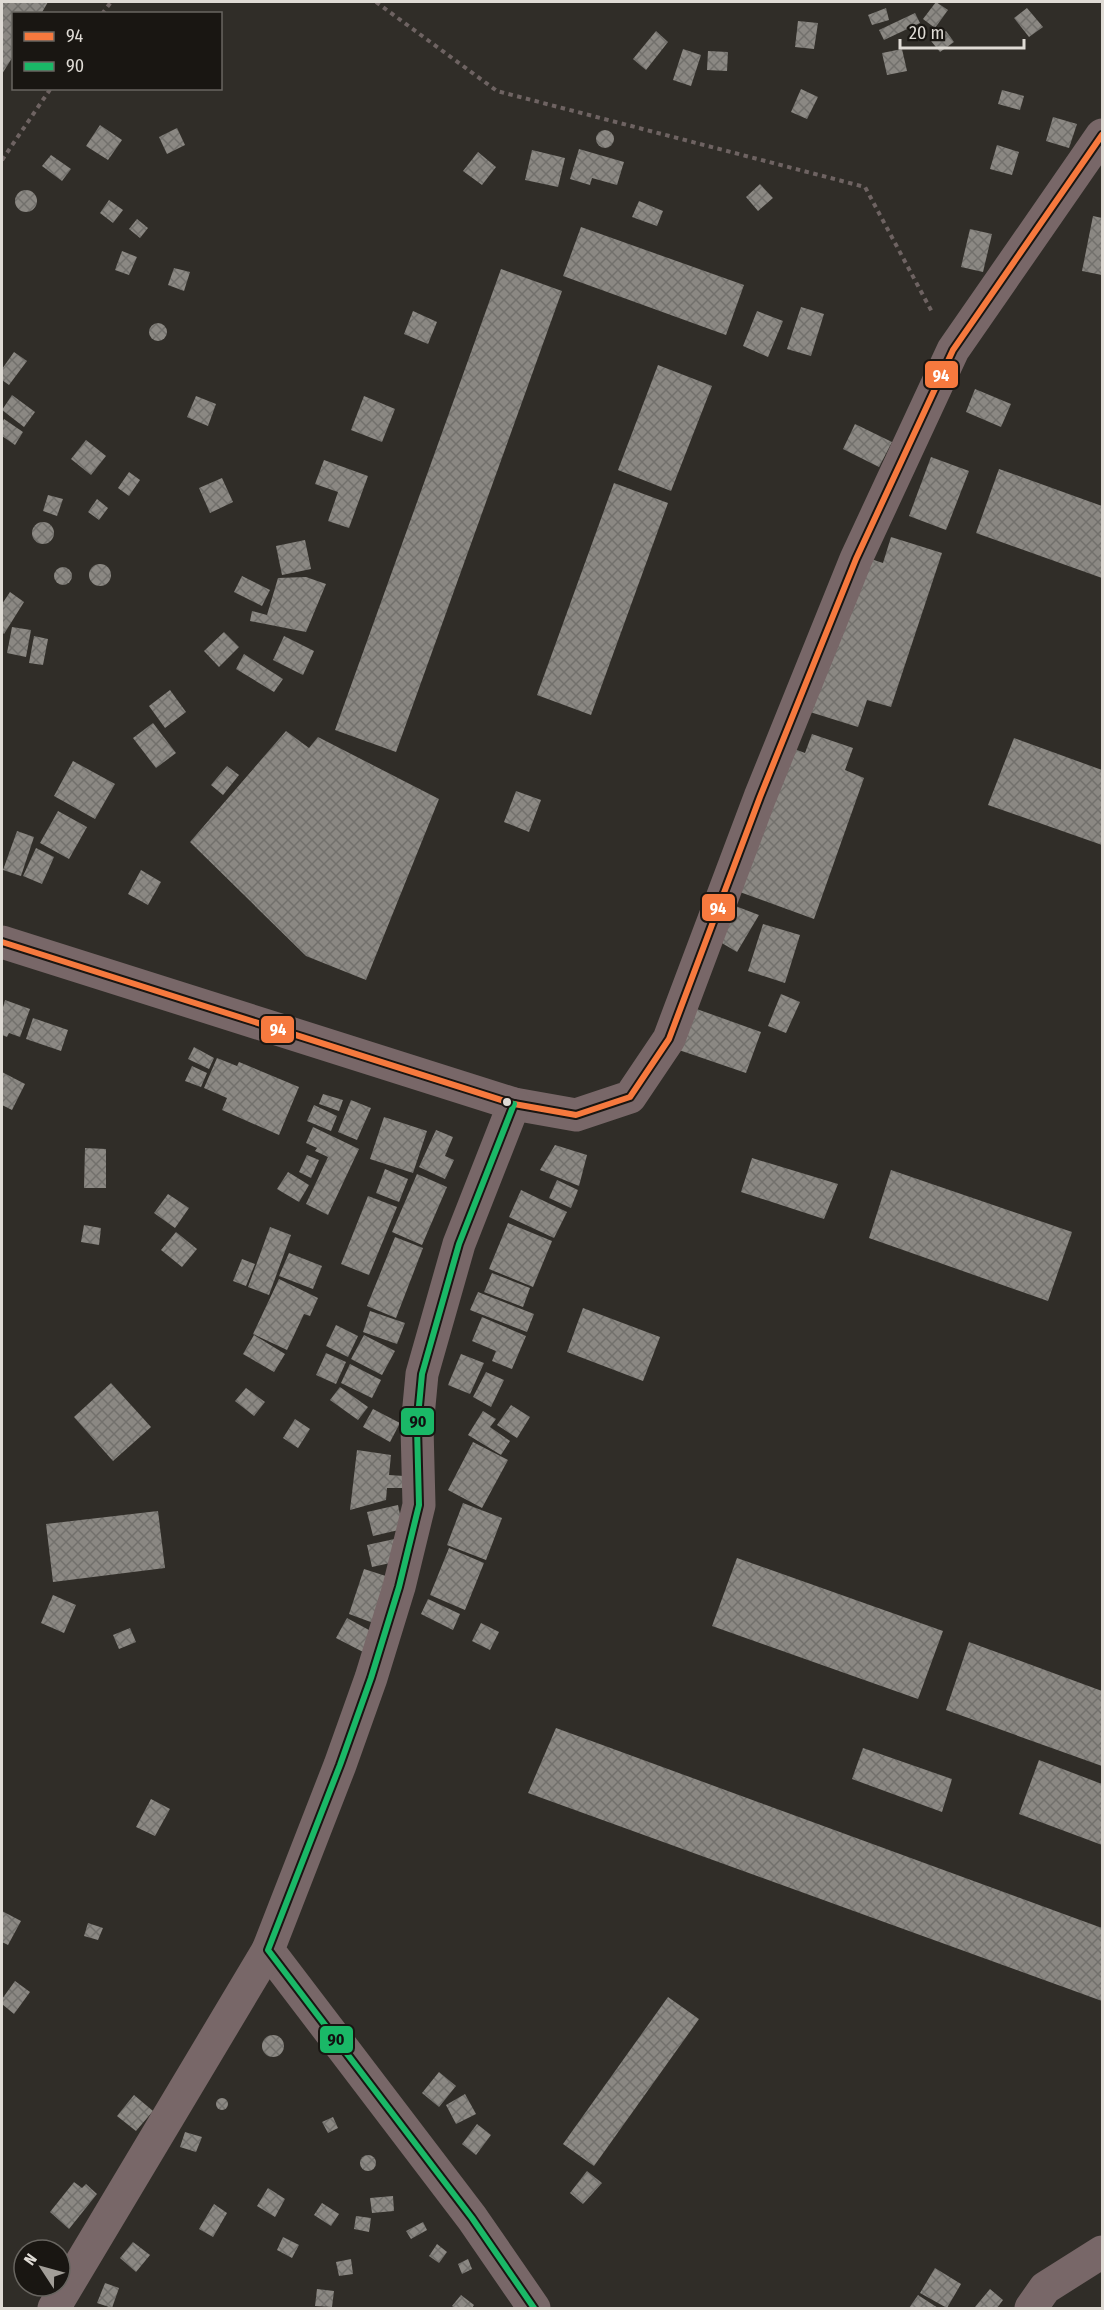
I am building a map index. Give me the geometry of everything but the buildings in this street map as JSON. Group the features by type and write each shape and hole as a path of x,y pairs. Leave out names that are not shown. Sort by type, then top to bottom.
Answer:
{"street":[{"path":"2,942 514,1104 576,1115 630,1097 669,1039 760,797 856,559 952,350 1102,135"},
{"path":"54,2308 268,1950 351,1732 399,1587 419,1505 417,1427 422,1374 459,1244 514,1104"},
{"path":"268,1950 472,2218 534,2308"},
{"path":"1031,2308 1045,2288 1102,2252"}],"path":[{"path":"376,2 497,91 865,187 952,350"},
{"path":"2,160 50,90"}],"transit line":[{"name":"94","path":"2,942 514,1104 576,1115 630,1097 669,1039 760,797 856,559 953,350 1102,135"},
{"name":"90","path":"514,1104 459,1244 422,1374 417,1427 419,1505 399,1587 371,1678 340,1765 268,1950 472,2218 534,2308"}]}
